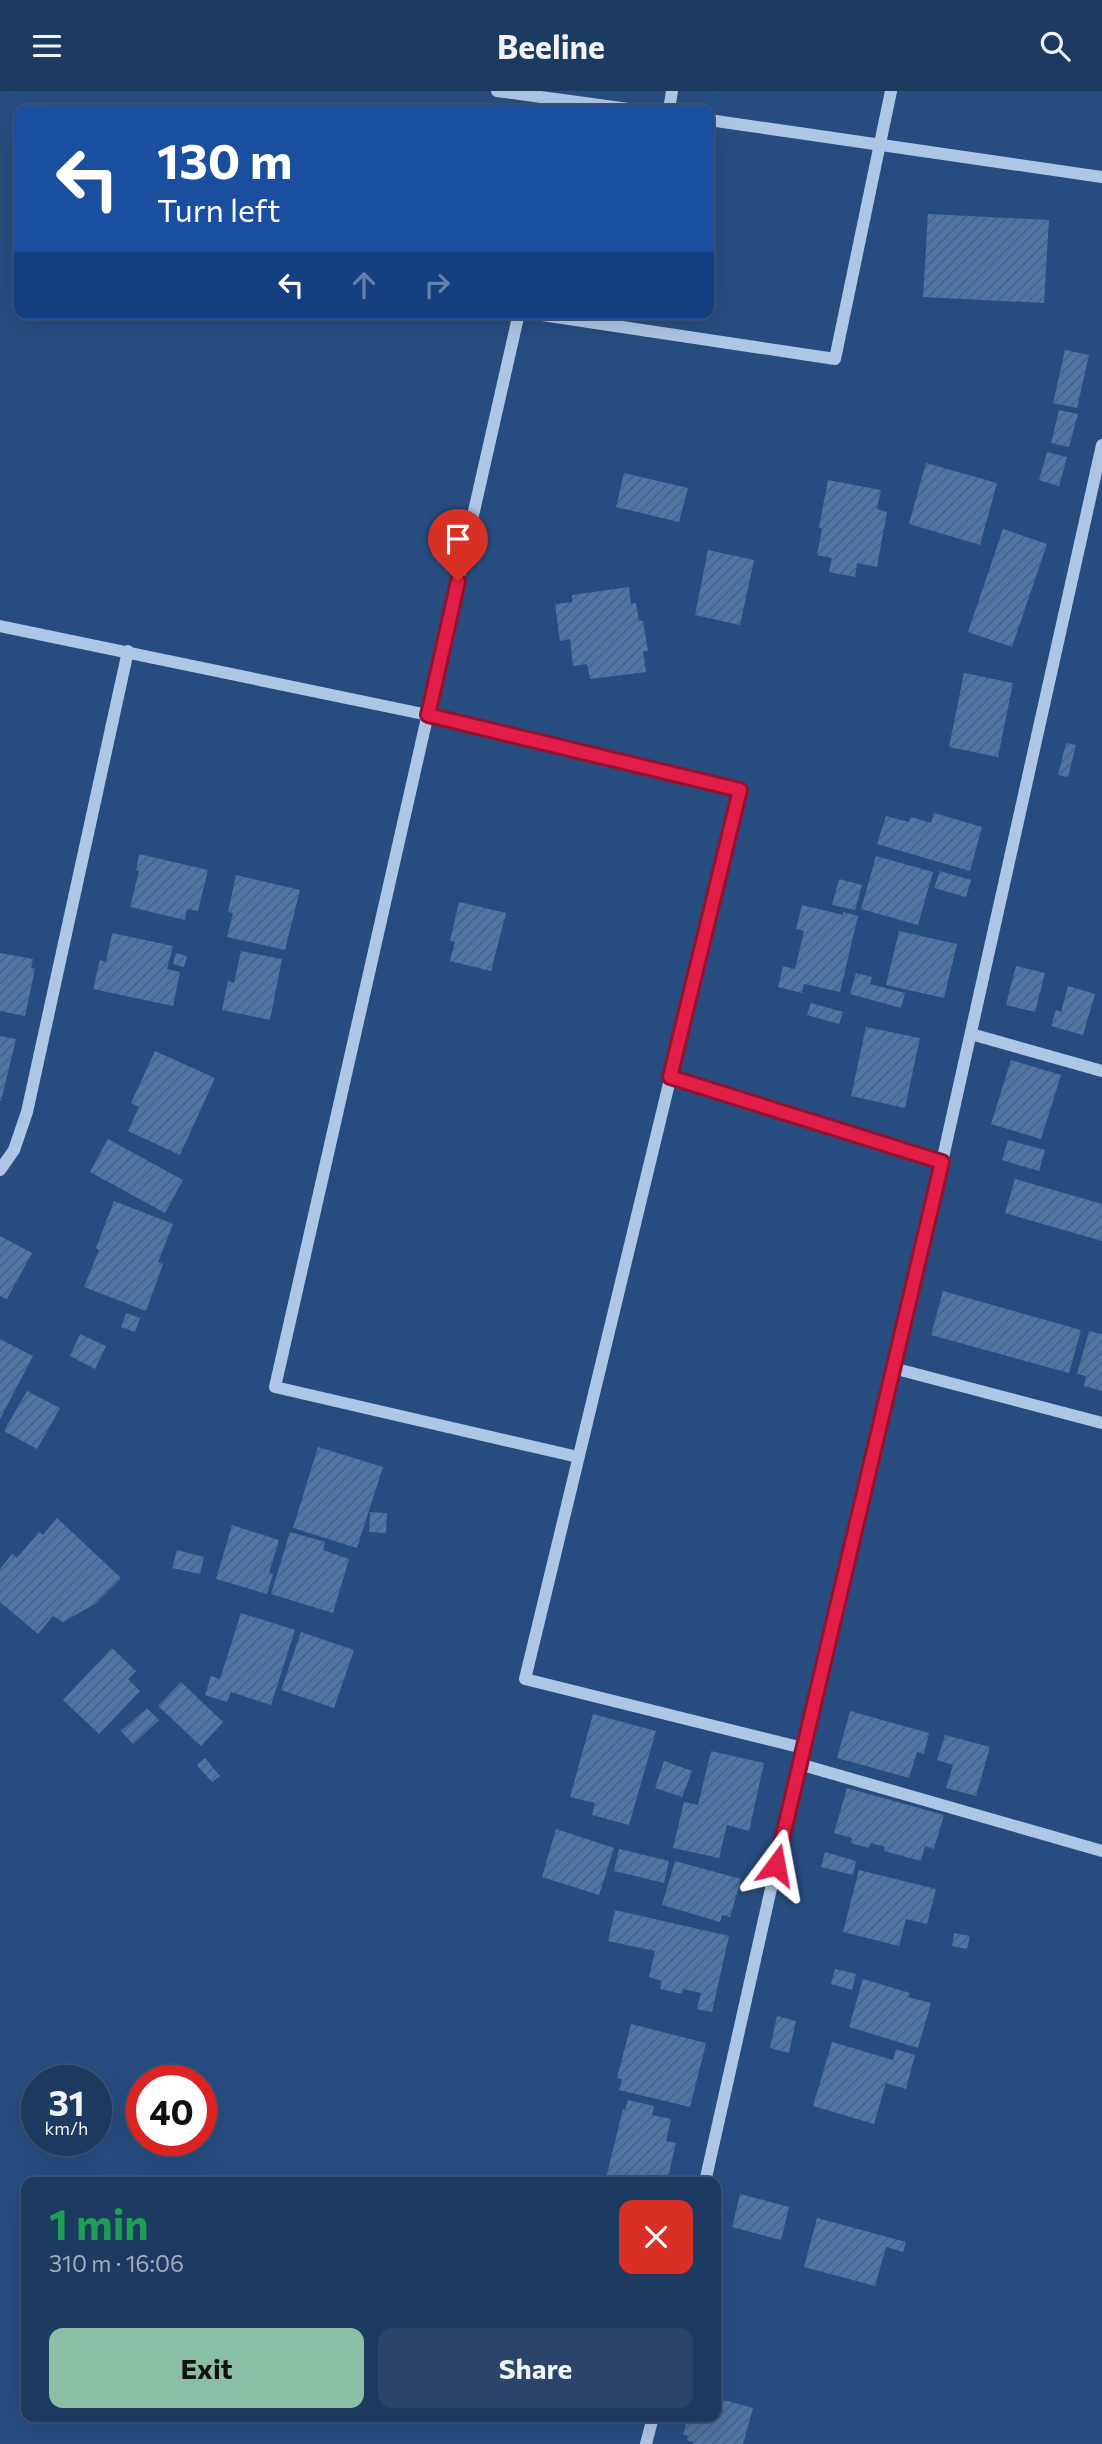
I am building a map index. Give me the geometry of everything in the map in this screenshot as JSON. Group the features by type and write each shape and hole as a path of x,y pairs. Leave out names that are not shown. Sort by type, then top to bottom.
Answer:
{"street":[{"path":"497,91 563,105"},
{"path":"569,319 835,359 891,91"},
{"path":"714,121 1102,177"},
{"path":"518,319 275,1387 578,1457"},
{"path":"706,2177 799,1763 942,1162 1102,445"},
{"path":"0,626 428,715 740,790 525,1679 803,1748"},
{"path":"0,1170 14,1150 27,1112 128,652"},
{"path":"971,1034 1102,1071"},
{"path":"670,1077 942,1162"},
{"path":"893,1368 1102,1423"},
{"path":"799,1763 1102,1851"},
{"path":"646,2444 652,2422"}],"building":[{"path":"928,214 1049,220 1044,303 923,297"},
{"path":"1065,350 1089,355 1077,408 1053,403"},
{"path":"1059,410 1078,414 1069,447 1051,443"},
{"path":"1047,452 1067,457 1059,486 1039,480"},
{"path":"926,463 997,483 980,545 909,524"},
{"path":"624,473 688,488 679,522 616,507"},
{"path":"828,480 881,490 877,509 887,512 877,567 857,563 855,577 829,572 832,558 817,555"},
{"path":"1003,529 1047,544 1012,647 968,632"},
{"path":"708,550 754,560 740,625 695,615"},
{"path":"629,587 631,604 636,603 639,621 643,621 648,651 643,651 646,672 590,679 587,664 573,666 570,639 560,641 555,604 572,602 572,595"},
{"path":"964,673 1013,683 998,757 949,747"},
{"path":"1066,743 1076,745 1068,777 1058,775"},
{"path":"934,813 982,827 970,871 877,844 886,816 909,822 911,817 931,823"},
{"path":"139,854 208,870 198,911 187,909 185,920 130,907 139,871 136,870"},
{"path":"876,856 933,872 918,925 861,909"},
{"path":"940,871 971,880 966,897 934,888"},
{"path":"236,875 300,890 285,950 227,937 233,913 228,912"},
{"path":"839,879 862,885 855,910 832,905"},
{"path":"459,902 506,913 491,971 450,961 455,942 450,941"},
{"path":"802,905 858,916 840,992 804,984 802,993 778,987 783,966 795,969 804,931 796,929"},
{"path":"899,931 957,944 944,998 886,985"},
{"path":"112,933 173,946 167,969 180,972 173,1006 93,989 100,960 106,962"},
{"path":"241,951 282,959 270,1020 222,1010 228,981 234,983"},
{"path":"0,953 33,959 31,968 35,969 25,1016 0,1011"},
{"path":"176,953 187,956 184,967 173,964"},
{"path":"1016,966 1045,973 1035,1012 1006,1005"},
{"path":"856,973 872,977 870,984 905,993 901,1008 850,994"},
{"path":"1068,986 1095,994 1083,1035 1051,1026 1056,1010 1061,1012"},
{"path":"811,1003 843,1012 839,1024 807,1015"},
{"path":"866,1027 920,1038 905,1108 851,1096"},
{"path":"0,1036 16,1039 1,1101 0,1101"},
{"path":"155,1051 215,1078 180,1155 128,1131 139,1107 131,1103"},
{"path":"1011,1060 1061,1075 1041,1139 991,1124"},
{"path":"108,1139 183,1180 165,1213 90,1172"},
{"path":"1008,1140 1045,1150 1039,1171 1002,1160"},
{"path":"1015,1179 1102,1204 1102,1241 1005,1213"},
{"path":"114,1201 173,1224 158,1262 163,1264 146,1311 84,1287"},
{"path":"0,1236 32,1253 7,1299 0,1296"},
{"path":"943,1291 1081,1330 1069,1373 931,1335"},
{"path":"126,1313 140,1318 135,1332 121,1327"},
{"path":"1089,1331 1102,1334 1102,1391 1084,1386 1086,1376 1077,1374"},
{"path":"80,1334 106,1346 95,1369 70,1356"},
{"path":"0,1339 33,1356 0,1419"},
{"path":"27,1391 60,1408 37,1449 4,1431"},
{"path":"318,1447 383,1467 357,1548 293,1528"},
{"path":"370,1512 387,1513 386,1533 369,1532"},
{"path":"57,1518 121,1578 95,1604 63,1622 53,1616 38,1634 0,1602 0,1569 12,1554 17,1558 39,1532 43,1535"},
{"path":"232,1525 279,1540 269,1573 273,1574 267,1594 216,1579"},
{"path":"290,1532 325,1542 323,1550 349,1559 333,1613 271,1594"},
{"path":"177,1550 204,1557 200,1574 172,1568"},
{"path":"241,1613 295,1630 271,1705 231,1692 227,1702 205,1695 211,1676 220,1679"},
{"path":"301,1632 354,1650 334,1708 281,1690"},
{"path":"112,1648 136,1671 128,1679 140,1691 99,1734 63,1700"},
{"path":"181,1682 223,1722 201,1746 158,1706"},
{"path":"147,1708 159,1720 133,1744 121,1731"},
{"path":"850,1711 929,1733 924,1754 917,1752 909,1778 837,1758"},
{"path":"593,1714 656,1731 629,1825 592,1815 595,1803 570,1797"},
{"path":"945,1735 990,1747 976,1796 946,1788 953,1765 937,1760"},
{"path":"711,1751 764,1763 749,1831 727,1825 719,1858 673,1848 684,1802 698,1805"},
{"path":"205,1758 220,1776 212,1782 197,1765"},
{"path":"664,1761 692,1771 682,1797 655,1788"},
{"path":"847,1788 944,1815 934,1849 925,1846 921,1861 884,1851 885,1847 871,1843 869,1848 851,1843 852,1838 834,1833"},
{"path":"556,1829 614,1848 599,1895 542,1877"},
{"path":"619,1849 669,1861 664,1883 614,1871"},
{"path":"825,1852 856,1861 853,1875 821,1867"},
{"path":"675,1861 741,1879 730,1917 722,1915 720,1922 662,1905"},
{"path":"859,1870 936,1889 927,1924 906,1919 899,1946 843,1932"},
{"path":"615,1910 729,1936 712,2012 697,2009 701,1993 683,1989 682,1994 660,1989 662,1981 649,1977 655,1951 608,1941"},
{"path":"954,1933 970,1936 967,1949 952,1946"},
{"path":"835,1969 856,1974 852,1990 831,1984"},
{"path":"863,1979 910,1993 908,1997 931,2003 918,2048 849,2027"},
{"path":"777,2016 796,2021 789,2053 770,2048"},
{"path":"631,2024 706,2043 690,2107 619,2090 622,2079 617,2078"},
{"path":"832,2042 893,2060 896,2049 915,2055 906,2089 886,2083 874,2124 813,2106"},
{"path":"628,2100 654,2106 652,2115 671,2119 666,2141 676,2143 668,2177 606,2177 623,2109 625,2110"},
{"path":"740,2194 789,2207 781,2240 732,2227"},
{"path":"817,2218 906,2242 903,2252 886,2247 875,2286 804,2267"},
{"path":"721,2399 753,2408 743,2444 693,2444 687,2440 688,2436 683,2434 687,2422 721,2422"}],"route":[{"path":"458,581 428,715 740,790 670,1077 942,1162 776,1865"}]}
